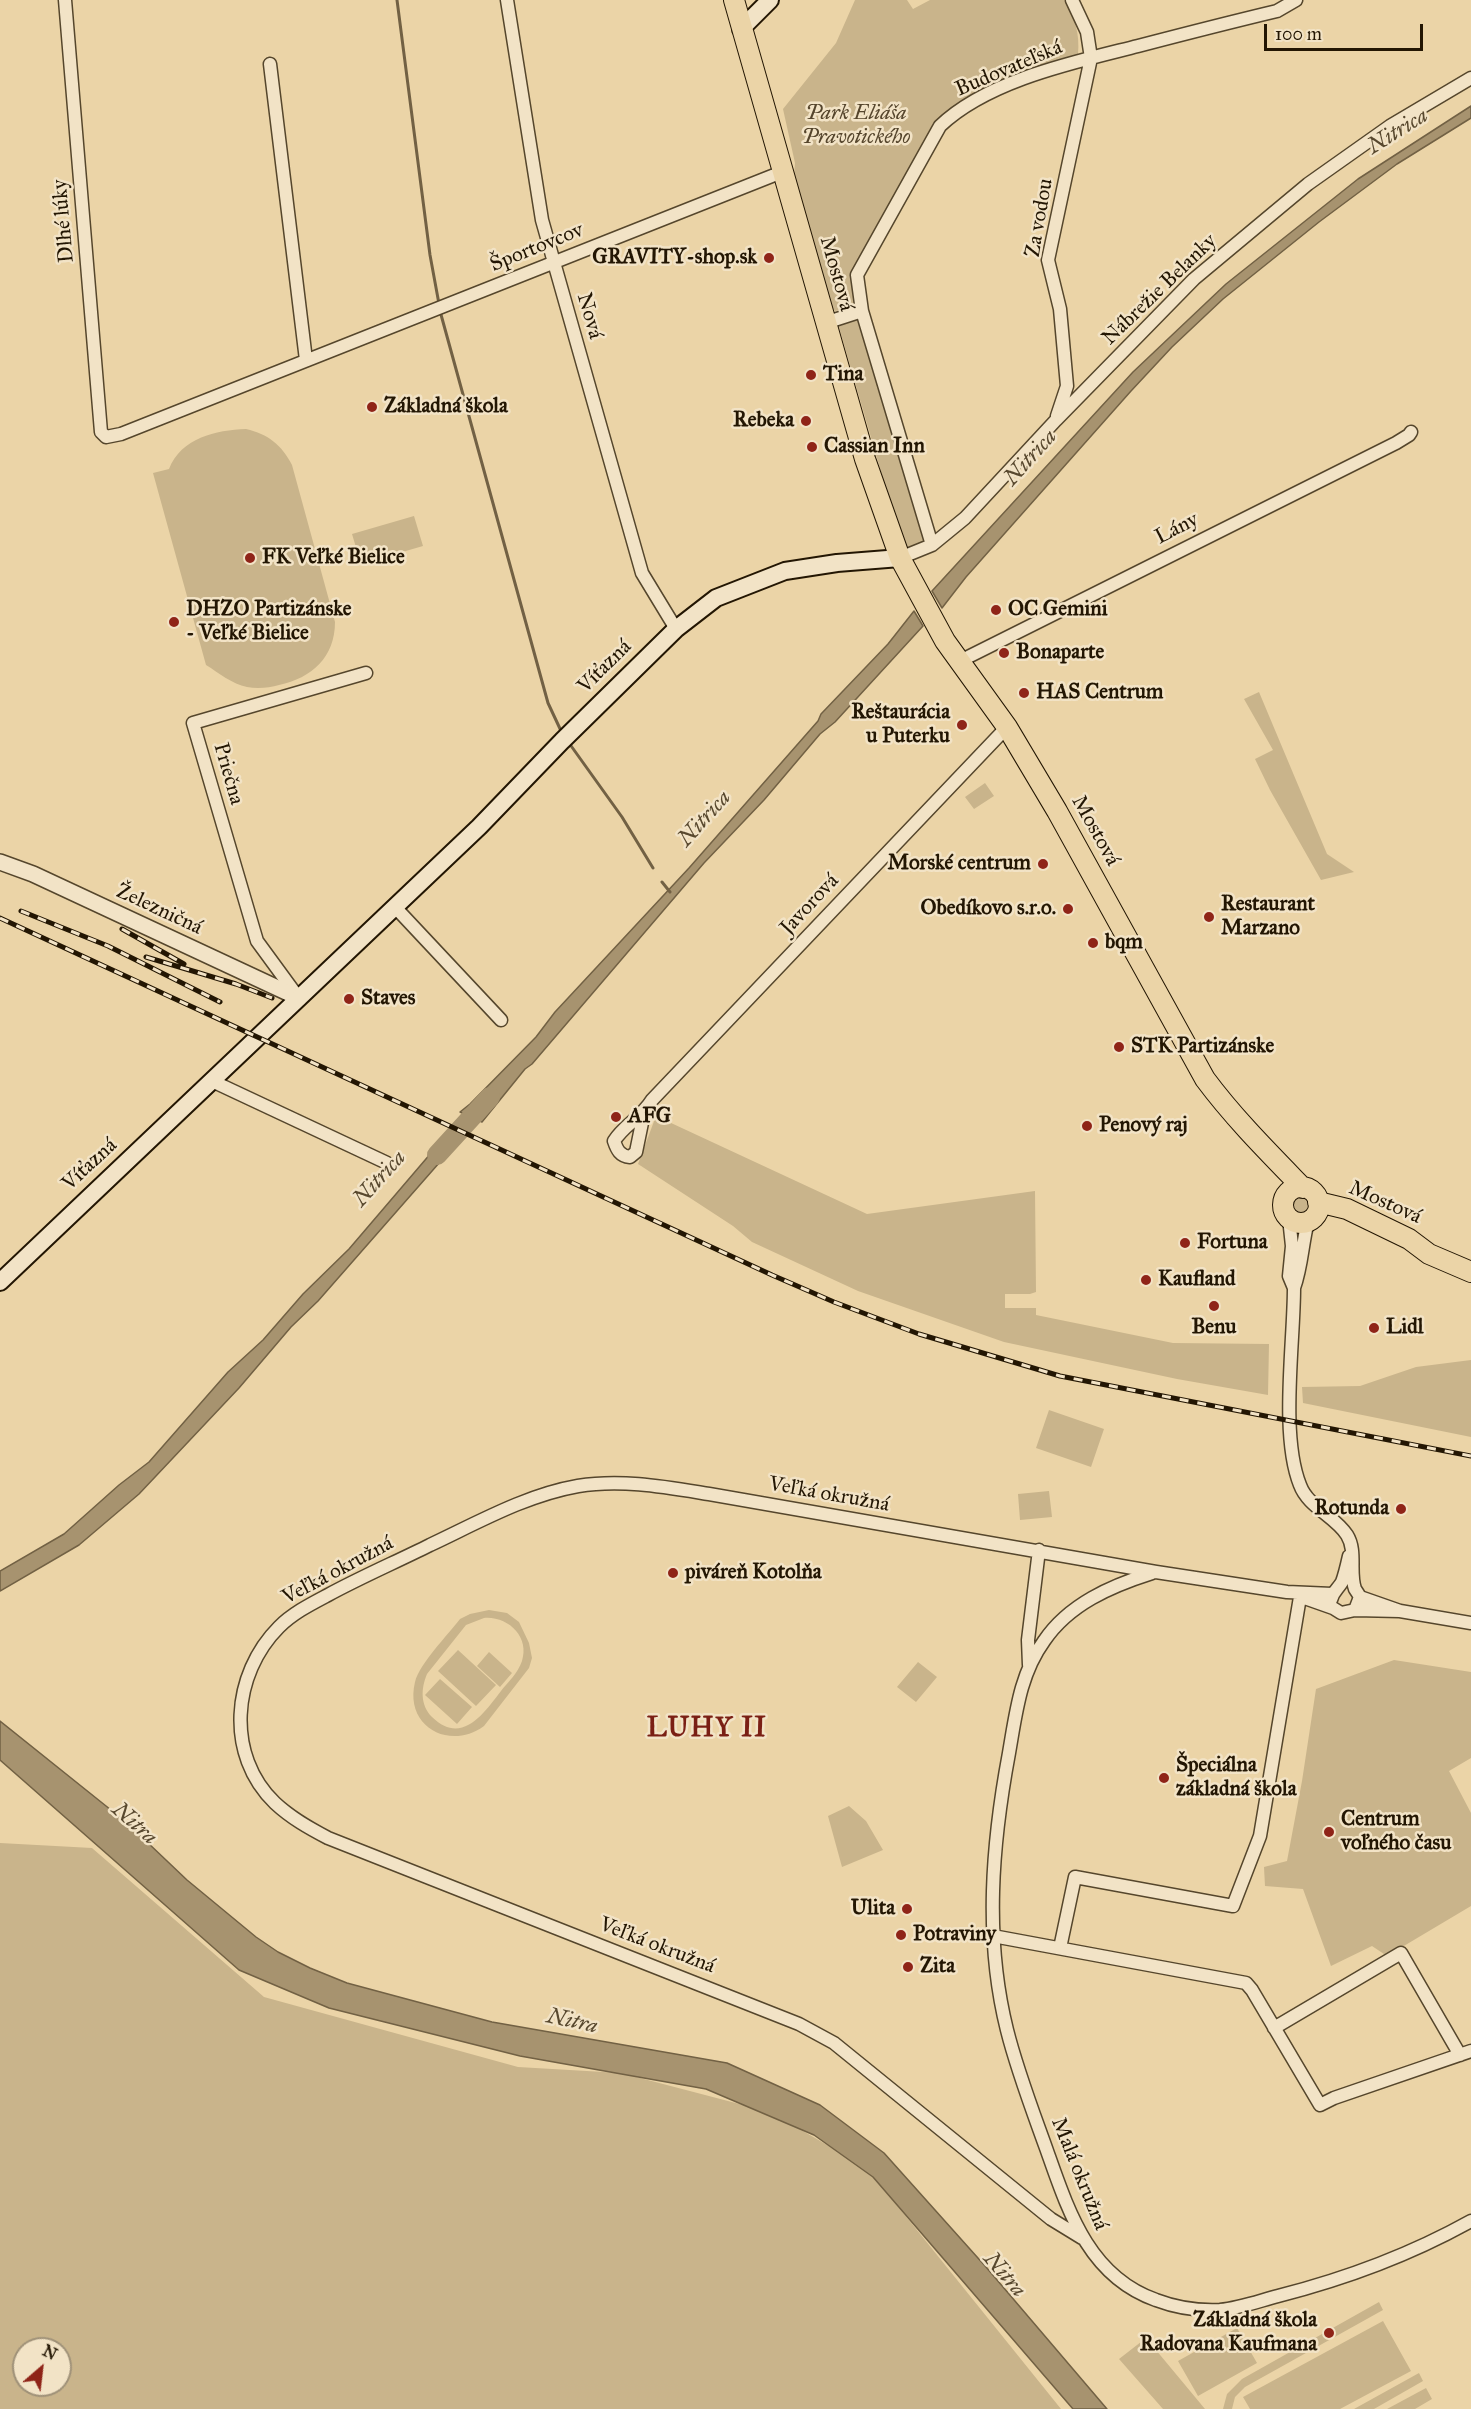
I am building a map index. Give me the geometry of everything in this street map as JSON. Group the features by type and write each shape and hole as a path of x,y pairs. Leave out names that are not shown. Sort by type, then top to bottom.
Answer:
{"main road":[{"name":"Mostová","path":"734,0 865,459 900,558 941,632 1006,727 1057,811 1205,1079 1225,1106 1234,1113 1262,1146 1296,1191 1313,1192 1308,1214 1347,1209 1410,1239 1429,1254 1467,1270"},
{"path":"741,29 770,0"},
{"name":"Víťazná","path":"0,1282 479,827 565,738 676,629 716,598 785,571 837,563 900,558"},
{"path":"1296,1191 1283,1206 1308,1214"}],"street":[{"name":"Dlhé lúky","path":"65,0 101,432 106,438"},
{"name":"Nová","path":"507,0 542,220 642,573 676,629"},
{"name":"Budovateľská","path":"932,545 862,311 857,275 940,126 954,112 998,90 1068,63 1277,10 1296,0"},
{"path":"1072,1 1087,32 1091,58"},
{"name":"Za vodou","path":"1056,420 1067,386 1060,309 1048,260 1091,58"},
{"path":"270,64 306,360"},
{"name":"Nábrežie Belanky","path":"900,558 932,545 965,518 1056,420 1194,279 1308,184 1390,126 1471,78"},
{"name":"Športovcov","path":"106,438 132,430 782,172"},
{"path":"825,323 862,311"},
{"name":"Lány","path":"960,661 1396,443 1411,432"},
{"name":"Priečna","path":"299,998 257,940 193,723 366,673"},
{"name":"Javorová","path":"644,1113 652,1101 1006,727"},
{"name":"Železničná","path":"0,862 33,874 299,998"},
{"path":"395,907 501,1020"},
{"path":"212,1082 387,1163"},
{"path":"1294,1288 1289,1276 1292,1246 1308,1214"},
{"path":"1308,1214 1300,1270 1294,1288 1290,1422 1294,1469 1301,1488 1312,1503 1349,1541 1358,1593 1355,1610"},
{"name":"Veľká okružná","path":"1082,2238 1051,2219 834,2043 800,2024 328,1838 297,1821 274,1802 257,1779 243,1750 240,1712 243,1690 258,1652 279,1627 300,1610 387,1565 523,1503 578,1486 620,1482 1287,1592"},
{"path":"1334,1608 1336,1590 1349,1541"},
{"name":"Malá okružná","path":"1029,1666 1028,1640 1039,1550"},
{"name":"Malá okružná","path":"1156,1572 1120,1583 1073,1610 1044,1640 1029,1666 1021,1688 1000,1809 992,1891 993,1936 1001,2000 1017,2066 1051,2162 1082,2238 1100,2264 1130,2288 1153,2299 1187,2309 1222,2310 1349,2275 1402,2255 1471,2221"},
{"path":"1287,1592 1336,1590 1348,1586 1358,1593 1400,1611"},
{"path":"1287,1592 1334,1608 1341,1613 1355,1610 1400,1611 1471,1623"},
{"path":"1060,1948 1075,1877 1233,1906 1260,1836 1300,1596"},
{"path":"993,1936 1241,1981 1252,1990 1274,2028 1320,2105 1465,2053 1401,1953 1274,2028"}],"green space":[{"name":"Park Eliáša Pravotického","path":"855,0 907,0 913,9 930,0 1064,0 1076,26 1078,54 995,86 961,102 935,121 853,273 858,293 852,307 835,311 830,305 794,176 795,163 783,109 836,43"},
{"path":"859,316 927,542 904,551 838,324"},
{"name":"FK Veľké Bielice","path":"246,429 274,441 292,465 335,622 331,646 319,664 291,682 263,688 247,687 236,683 206,665 153,473 169,469 182,450 201,438 223,431"},
{"path":"414,516 423,546 361,564 352,534"},
{"path":"1259,692 1327,854 1354,872 1321,880 1270,790 1255,759 1273,750 1244,699"},
{"path":"985,783 994,796 974,809 965,797"},
{"path":"656,1116 867,1214 1035,1191 1036,1292 1005,1294 1005,1308 1036,1308 1036,1315 1173,1343 1269,1344 1268,1395 1177,1379 1004,1342 858,1291 752,1242 733,1226 638,1164"},
{"path":"1301,1193 1310,1196 1313,1205 1310,1214 1301,1217 1292,1214 1289,1205 1292,1196"},
{"path":"1471,1360 1471,1437 1303,1403 1302,1387 1360,1386 1416,1367"},
{"path":"1049,1410 1104,1429 1091,1467 1036,1448"},
{"path":"1049,1491 1052,1517 1020,1520 1018,1494"},
{"path":"489,1610 507,1613 519,1622 529,1643 532,1658 529,1668 484,1726 471,1733 457,1736 444,1735 423,1722 416,1711 413,1698 415,1682 434,1650 460,1619 470,1614","holes":["484,1618 493,1618 509,1624 520,1636 524,1652 522,1661 513,1677 480,1717 463,1727 453,1728 443,1725 432,1717 425,1707 423,1691 427,1674 466,1625"]},
{"path":"458,1650 496,1685 476,1706 438,1671"},
{"path":"489,1652 512,1673 500,1687 477,1666"},
{"path":"1394,1660 1471,1672 1471,1758 1449,1771 1471,1813 1471,1906 1387,1956 1372,1946 1331,1966 1303,1889 1265,1886 1264,1867 1287,1861 1316,1689"},
{"path":"918,1662 937,1677 916,1702 897,1687"},
{"path":"440,1679 472,1707 457,1724 425,1695"},
{"path":"849,1806 866,1821 883,1850 842,1867 828,1816"},
{"path":"0,1843 92,1848 264,1997 518,2067 621,2073 770,2112 867,2168 1061,2409 0,2409"},
{"path":"1379,2302 1383,2310 1245,2387 1235,2397 1232,2409 1223,2409 1227,2394 1242,2379"},
{"path":"1383,2321 1411,2371 1340,2409 1250,2409 1243,2397"},
{"path":"1237,2328 1257,2363 1198,2396 1178,2361"},
{"path":"1146,2338 1205,2409 1163,2409 1119,2359"},
{"path":"1419,2373 1423,2381 1374,2409 1354,2409"},
{"path":"1426,2388 1432,2399 1415,2409 1387,2409"}],"shaded area":[{"path":"1471,106 1471,118 1397,164 1319,222 1223,299 1172,347 966,577 942,608 932,591 1133,372 1226,284 1358,179"},
{"path":"914,611 923,626 835,722 820,734 764,800 704,863 532,1064 525,1069 482,1122 460,1112 536,1037 555,1012 689,868 818,721 821,714 888,644"},
{"path":"449,1132 461,1138 318,1301 291,1327 239,1388 139,1494 79,1545 0,1591 0,1571 64,1534 119,1485 149,1462 228,1372 263,1340 303,1294 349,1249"},
{"path":"0,1721 126,1822 187,1880 256,1937 278,1952 310,1968 347,1983 492,2022 727,2063 820,2105 884,2153 986,2267 1107,2409 1073,2409 873,2177 814,2135 706,2089 520,2056 329,2008 239,1970 0,1760"}],"waterway":[{"path":"397,0 430,255 439,304"},
{"path":"440,311 548,703 562,733"},
{"path":"569,743 622,817 653,868"},
{"path":"662,882 670,892"},
{"name":"Nitrica","path":"437,1155 490,1097"}],"railway":[{"path":"21,911 108,946 220,1002"},
{"path":"0,918 772,1275 834,1302 919,1334 1060,1376 1471,1456"},
{"path":"122,929 184,964"},
{"path":"146,957 236,984 272,998"}],"place":[{"name":"GRAVITY-shop.sk","path":"769,258"},
{"name":"Tina","path":"811,375"},
{"name":"Základná škola","path":"372,407"},
{"name":"Rebeka","path":"806,421"},
{"name":"Cassian Inn","path":"812,447"},
{"name":"FK Veľké Bielice","path":"250,558"},
{"name":"OC Gemini","path":"996,610"},
{"name":"DHZO Partizánske - Veľké Bielice","path":"174,622"},
{"name":"Bonaparte","path":"1004,653"},
{"name":"HAS Centrum","path":"1024,693"},
{"name":"Reštaurácia u Puterku","path":"962,725"},
{"name":"Morské centrum","path":"1043,864"},
{"name":"Obedíkovo s.r.o.","path":"1068,909"},
{"name":"Restaurant Marzano","path":"1209,917"},
{"name":"bqm","path":"1093,943"},
{"name":"Staves","path":"349,999"},
{"name":"STK Partizánske","path":"1119,1047"},
{"name":"AFG","path":"616,1117"},
{"name":"Penový raj","path":"1087,1126"},
{"name":"Fortuna","path":"1185,1243"},
{"name":"Kaufland","path":"1146,1280"},
{"name":"Benu","path":"1214,1306"},
{"name":"Lidl","path":"1374,1328"},
{"name":"Rotunda","path":"1401,1509"},
{"name":"piváreň Kotolňa","path":"673,1573"},
{"name":"Špeciálna základná škola","path":"1164,1778"},
{"name":"Centrum voľného času","path":"1329,1832"},
{"name":"Ulita","path":"907,1909"},
{"name":"Potraviny","path":"901,1935"},
{"name":"Zita","path":"908,1967"},
{"name":"Základná škola Radovana Kaufmana","path":"1329,2333"}],"district":[{"name":"LUHY II","path":"707,1729"}],"water label":[{"name":"Nitra","path":"134,1824"},
{"name":"Nitra","path":"572,2022"},
{"name":"Nitra","path":"1004,2275"}]}
